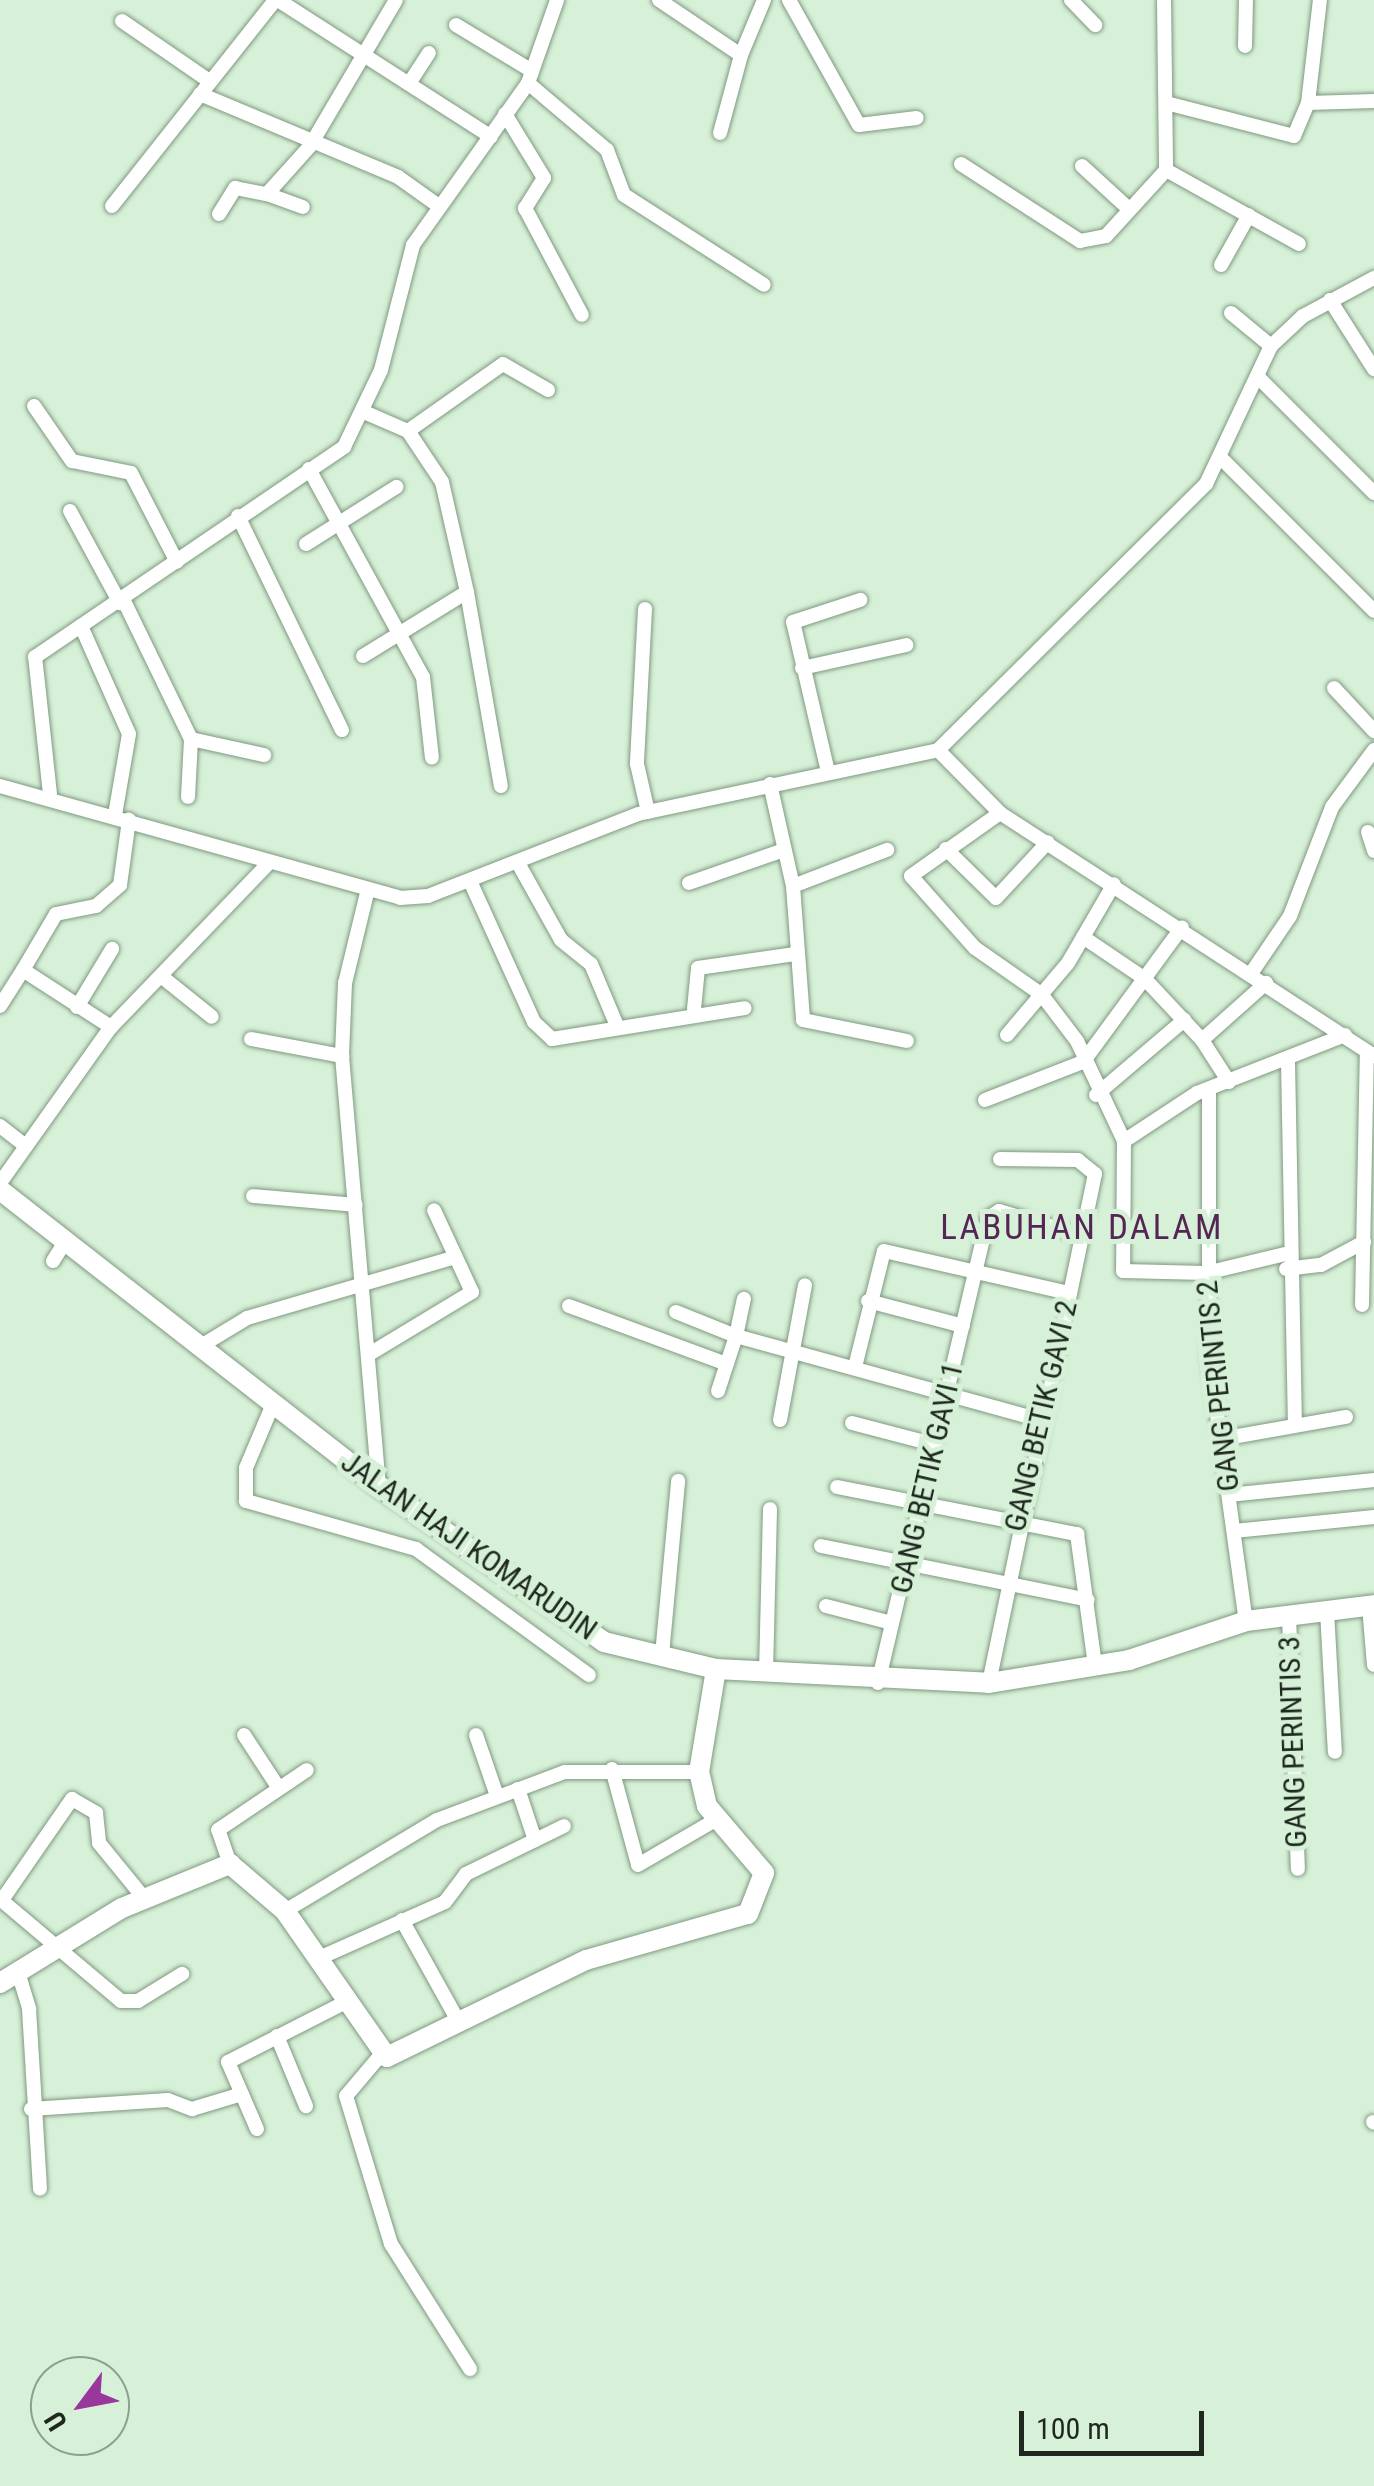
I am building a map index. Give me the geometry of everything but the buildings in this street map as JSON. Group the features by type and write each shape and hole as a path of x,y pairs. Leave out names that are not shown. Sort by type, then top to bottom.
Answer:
{"street":[{"path":"112,206 276,0 366,49 491,137"},
{"path":"267,194 310,146 396,0"},
{"path":"50,794 32,666 81,626 122,602 238,516 344,447 364,412 413,245 436,204 491,137 530,77 556,0"},
{"path":"659,0 741,54"},
{"path":"720,134 741,54 764,0"},
{"path":"788,0 858,125 917,118"},
{"path":"1070,0 1095,25"},
{"path":"961,164 1080,242 1106,236 1166,170 1170,104 1164,0"},
{"path":"1245,46 1246,0"},
{"path":"1170,104 1288,137 1300,130 1308,103 1320,0"},
{"path":"122,21 204,87 310,146 398,178 436,204"},
{"path":"456,25 530,77 607,150 624,195 764,285"},
{"path":"412,79 429,53"},
{"path":"1308,103 1374,102"},
{"path":"505,114 544,178 525,208 582,316"},
{"path":"1082,166 1129,209"},
{"path":"1166,170 1300,244"},
{"path":"220,214 236,188 267,194 303,208"},
{"path":"1221,265 1249,215"},
{"path":"0,786 50,794 266,865 367,892 428,896 648,812 938,750 995,703 1224,461 1271,346 1330,300 1374,278"},
{"path":"1330,300 1374,369"},
{"path":"1231,312 1271,346"},
{"path":"408,432 492,367 509,366 548,390"},
{"path":"1258,377 1374,493"},
{"path":"34,406 72,460 131,473 178,562"},
{"path":"364,412 408,432 442,482 467,592 501,786"},
{"path":"1224,461 1374,610"},
{"path":"309,469 426,685 419,702 432,758"},
{"path":"306,544 396,487"},
{"path":"70,511 122,602 191,740 188,797"},
{"path":"238,516 342,730"},
{"path":"363,656 467,592"},
{"path":"828,772 802,668 795,617 860,600"},
{"path":"645,609 636,764 648,812"},
{"path":"0,1006 56,914 96,906 120,886 128,734 81,626"},
{"path":"802,668 907,646"},
{"path":"1334,688 1374,732"},
{"path":"191,740 264,754"},
{"path":"938,750 1000,813 1252,972 1371,1054 1362,1305"},
{"path":"1252,972 1290,916 1332,808 1374,750"},
{"path":"770,784 793,886 796,954 807,1024 907,1041"},
{"path":"1000,813 913,878 976,948 1042,995 1083,1062 1096,1095 1124,1141 1124,1271 1206,1273 1286,1262 1321,1265 1364,1242"},
{"path":"1368,832 1374,851"},
{"path":"946,850 996,898 1048,842"},
{"path":"689,883 784,850"},
{"path":"793,886 887,850"},
{"path":"518,863 561,940 592,964 617,1026"},
{"path":"0,1186 24,1145 112,1028 266,865"},
{"path":"470,881 544,1034 573,1039 694,1010 745,1008"},
{"path":"1008,1034 1042,995 1083,937 1114,884"},
{"path":"367,892 345,984 342,1056 372,1353 379,1486"},
{"path":"985,1100 1083,1062 1182,927"},
{"path":"1083,937 1145,978 1202,1040 1229,1082"},
{"path":"77,1007 112,949"},
{"path":"694,1010 698,968 796,954"},
{"path":"23,970 112,1028"},
{"path":"162,976 212,1018"},
{"path":"1202,1040 1266,983"},
{"path":"1096,1095 1184,1020"},
{"path":"1124,1141 1209,1090 1288,1062 1345,1035"},
{"path":"251,1039 342,1056"},
{"path":"1288,1062 1286,1262 1294,1424"},
{"name":"GANG PERINTIS 2","path":"1209,1090 1206,1273 1221,1440 1246,1621"},
{"path":"0,1126 24,1145"},
{"name":"GANG BETIK GAVI 2","path":"989,1683 1004,1579 1095,1174 1078,1160 1000,1158"},
{"name":"JALAN HAJI KOMARUDIN","path":"0,1186 60,1250 201,1346 269,1409 588,1634 716,1669 878,1684 989,1683 1095,1665 1246,1621 1372,1606"},
{"path":"252,1196 356,1205"},
{"path":"372,1353 466,1300 470,1282 454,1257 434,1210"},
{"name":"GANG BETIK GAVI 1","path":"878,1684 963,1326 996,1211 1080,1235"},
{"path":"856,1364 868,1301 884,1251 1069,1293"},
{"path":"201,1346 248,1318 366,1288 454,1257"},
{"path":"780,1420 805,1286"},
{"path":"718,1391 744,1298"},
{"path":"868,1301 963,1326"},
{"path":"568,1306 727,1364"},
{"path":"676,1312 736,1336 856,1364 1040,1420"},
{"path":"269,1409 241,1488 246,1501 416,1550 588,1676"},
{"path":"1221,1440 1346,1416"},
{"path":"852,1423 936,1445"},
{"path":"1228,1494 1374,1480"},
{"path":"662,1655 678,1481"},
{"path":"837,1487 1078,1534 1095,1665"},
{"path":"766,1673 770,1509"},
{"path":"1234,1532 1374,1517"},
{"path":"821,1546 1004,1579 1088,1600"},
{"path":"826,1606 892,1623"},
{"path":"1372,1606 1374,1664"},
{"path":"1327,1611 1334,1752"},
{"name":"GANG PERINTIS 3","path":"1289,1615 1298,1869"},
{"path":"470,2370 391,2244 346,2096 380,2057 644,1938 748,1914 764,1873 717,1820 700,1761 716,1669"},
{"path":"244,1735 278,1787"},
{"path":"476,1735 497,1796"},
{"path":"285,1910 437,1820 518,1788 575,1769 700,1761"},
{"path":"612,1768 638,1865 717,1820"},
{"path":"307,1770 218,1830 230,1864 285,1910 380,2057"},
{"path":"518,1788 536,1840"},
{"path":"144,1898 99,1843 96,1813 72,1799 1,1900 52,1950 127,2003 182,1974"},
{"path":"317,1959 402,1920 564,1826"},
{"path":"0,1983 144,1898 230,1864"},
{"path":"402,1920 460,2024"},
{"path":"18,1972 29,2009 31,2109 40,2189"},
{"path":"257,2129 228,2062 344,2003"},
{"path":"277,2036 306,2106"},
{"path":"31,2109 168,2100 192,2108 242,2094"}],"district":[{"name":"LABUHAN DALAM","path":"1082,1228"}]}
